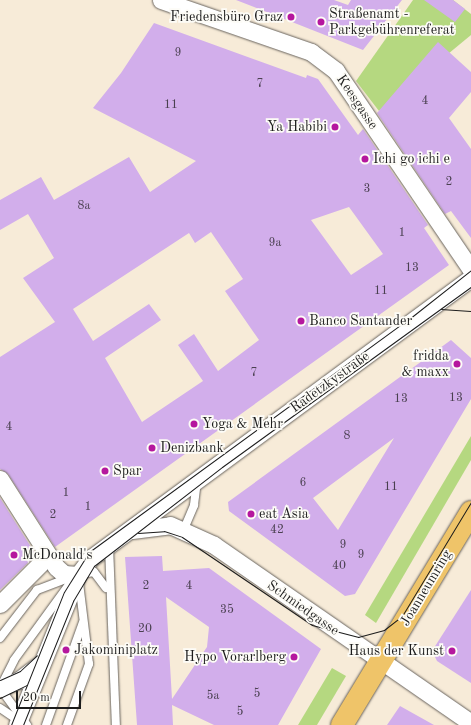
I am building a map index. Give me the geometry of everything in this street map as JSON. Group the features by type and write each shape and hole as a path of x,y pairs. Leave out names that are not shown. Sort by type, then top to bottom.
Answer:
{"main road":[{"name":"Joanneumring","path":"342,725 471,512"}],"street":[{"name":"Keesgasse","path":"161,0 311,52 336,71 471,270"},
{"name":"Radetzkystraße","path":"78,575 109,543 124,531 471,278"},
{"path":"0,479 58,576 78,575 40,664 18,722"},
{"name":"Schmiedgasse","path":"124,531 162,524 184,529 214,545 471,723"},
{"path":"0,604 41,563"},
{"path":"0,689 19,680 40,664"}],"lane":[{"path":"184,529 194,505 197,479"},
{"path":"109,543 109,602 116,725"},
{"path":"18,722 0,689 6,672 44,615 78,575 89,571 99,575 109,602"},
{"path":"68,725 89,664 78,575"},
{"path":"0,638 37,590 58,576"},
{"path":"46,725 79,640 83,617"},
{"path":"0,708 18,722"}],"green space":[{"path":"413,0 453,0 471,14 471,35 379,111 356,81"},
{"path":"471,436 471,460 376,623 365,615"},
{"path":"332,668 346,676 317,725 298,725"}],"building":[{"name":"Straßenamt - Parkgebührenreferat","path":"236,0 334,0 348,5 351,0 402,0 363,50"},
{"path":"424,0 453,0 465,9 455,22"},
{"path":"154,23 306,78 307,75 318,79 358,135 363,129 428,225 424,228 449,265 55,547 8,474 0,469 0,357 55,322 23,278 54,258 28,214 0,230 0,200 41,177 54,200 129,157 150,192 196,161 93,108 121,73","holes":["349,207 383,254 351,275 311,220","211,232 243,279 225,291 259,340 218,371 194,334 178,345 203,381 142,422 105,358 161,320 149,304 93,341 73,309 189,233 195,243"]},
{"path":"438,42 471,72 471,92 449,118 471,149 471,238 451,211 445,214 377,113"},
{"path":"451,340 471,358 471,399 355,594 345,596 229,511 228,502","holes":["394,438 338,530 313,498"]},
{"path":"0,498 36,555 0,590"},
{"path":"162,556 163,571 209,568 321,649 278,725 214,725 172,705 173,725 137,725 125,557","holes":["166,597 209,627 207,647 172,699"]},
{"path":"471,590 471,683 437,661 432,651"},
{"path":"400,706 434,725 387,725"}],"tram line":[{"path":"11,725 64,592 89,552 409,319 471,270"},
{"path":"23,725 73,601 94,566 222,467 471,287"},
{"path":"441,309 471,311"},
{"path":"138,533 164,531 182,537 312,625 358,637 384,630 402,616 471,502"},
{"path":"0,680 20,671 37,655"},
{"path":"0,698 27,685"}],"place":[{"name":"Friedensbüro Graz","path":"291,17"},
{"name":"Straßenamt - Parkgebührenreferat","path":"321,22"},
{"name":"Ya Habibi","path":"335,127"},
{"name":"Ichi go ichi e","path":"365,159"},
{"name":"Banco Santander","path":"301,321"},
{"name":"fridda & maxx","path":"457,364"},
{"name":"Yoga & Mehr","path":"194,424"},
{"name":"Denizbank","path":"152,448"},
{"name":"Spar","path":"105,471"},
{"name":"eat Asia","path":"251,514"},
{"name":"McDonald's","path":"14,555"},
{"name":"Jakominiplatz","path":"66,650"},
{"name":"Haus der Kunst","path":"452,651"},
{"name":"Hypo Vorarlberg","path":"294,657"}]}
